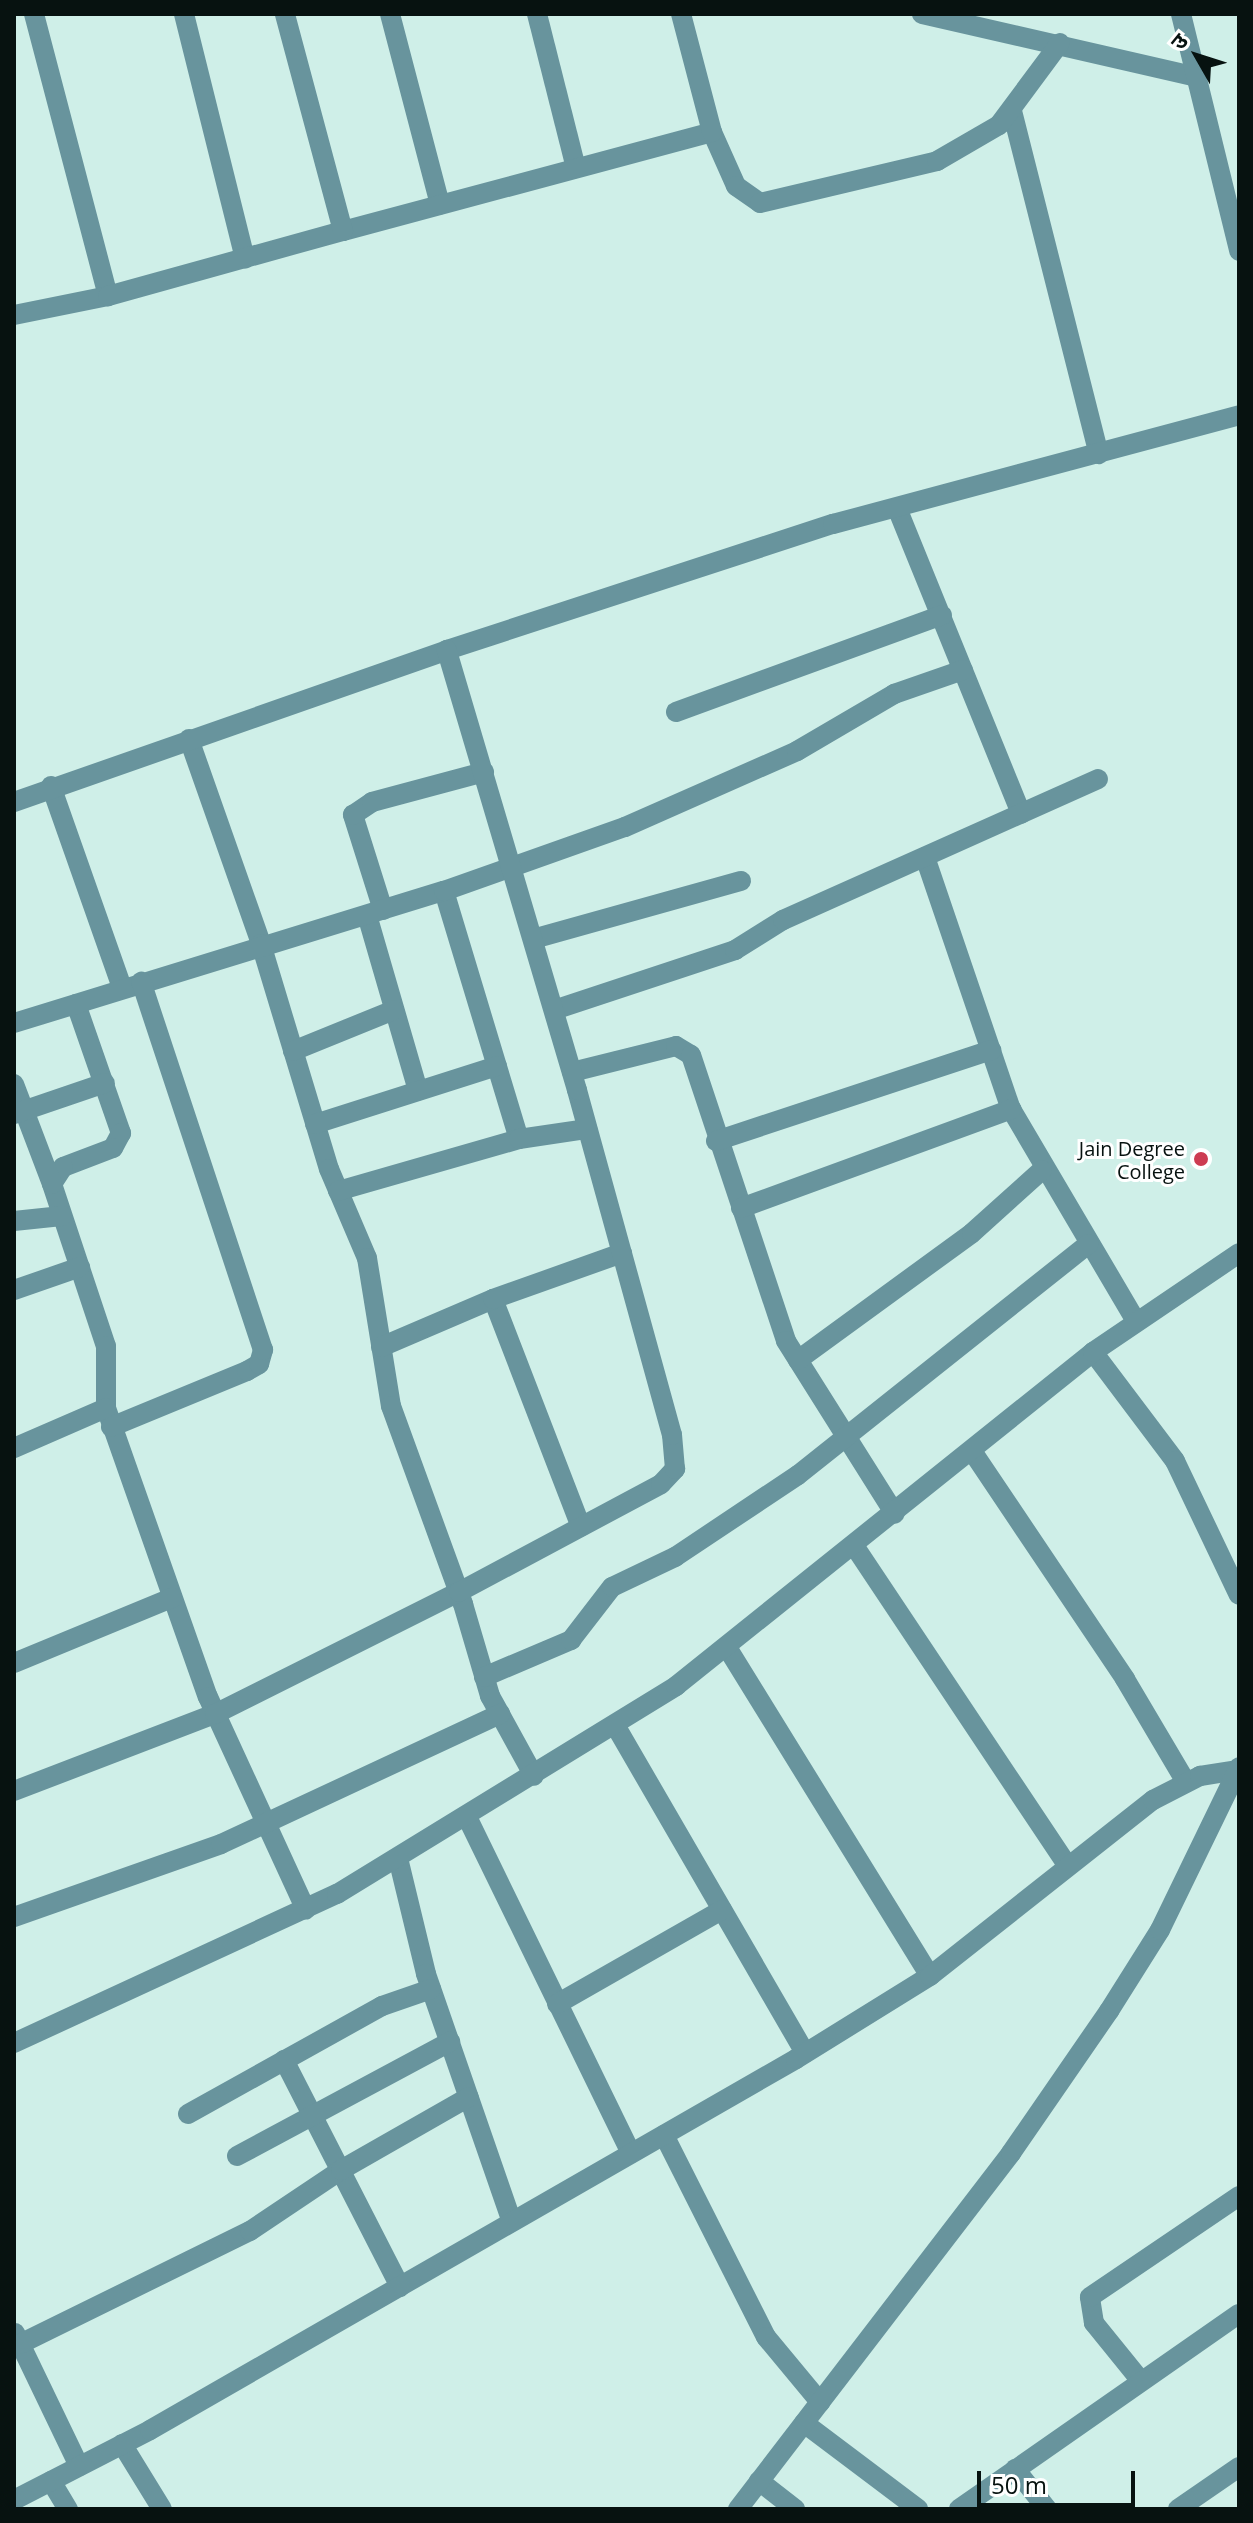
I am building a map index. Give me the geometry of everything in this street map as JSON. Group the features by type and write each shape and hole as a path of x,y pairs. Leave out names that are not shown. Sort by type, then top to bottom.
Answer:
{"street":[{"path":"34,14 108,296"},
{"path":"184,14 245,258"},
{"path":"285,14 343,231"},
{"path":"390,14 440,205"},
{"path":"537,14 576,168"},
{"path":"681,14 712,132 736,186 760,203 937,161 975,143 1012,111 1060,43"},
{"path":"922,14 1060,43 1196,77"},
{"path":"1181,14 1239,251"},
{"path":"1012,111 1099,454"},
{"path":"14,315 108,296 712,132"},
{"path":"14,802 51,786 447,650 897,508 1239,415"},
{"path":"897,508 1021,814"},
{"path":"676,712 942,615"},
{"path":"14,1791 215,1714 459,1592 661,1484 677,1460 572,1072 447,650"},
{"path":"14,1023 261,944 375,913 513,869 656,815 833,733 894,694 963,670"},
{"path":"189,739 261,944 315,1124 338,1191 367,1258 391,1406 459,1592 484,1677 534,1776"},
{"path":"418,1091 394,1010 353,815 372,802 484,772"},
{"path":"554,1010 735,950 783,920 1098,779"},
{"path":"14,1448 247,1371 259,1364 263,1350 131,985 51,786"},
{"path":"925,857 1011,1109 1042,1170 1136,1321"},
{"path":"533,939 741,881"},
{"path":"444,891 519,1139"},
{"path":"52,1184 63,1167 104,1154 118,1142 119,1122 76,1004"},
{"path":"293,1051 394,1010"},
{"path":"572,1072 662,1048 685,1048 776,1318 798,1360 895,1514"},
{"path":"716,1141 991,1050"},
{"path":"315,1124 497,1066"},
{"path":"20,1112 105,1083"},
{"path":"14,1084 20,1112 52,1184 106,1346 108,1418 215,1714 306,1910"},
{"path":"741,1208 1011,1109"},
{"path":"338,1191 519,1139 587,1129"},
{"path":"798,1360 972,1233 1042,1170"},
{"path":"14,1221 62,1216"},
{"path":"484,1677 571,1640 612,1587 675,1557 846,1436 1088,1244"},
{"path":"381,1347 493,1299 622,1253"},
{"path":"14,2043 306,1910 467,1817 615,1725 728,1649 1093,1352 1239,1253"},
{"path":"14,1290 80,1267"},
{"path":"493,1299 581,1527"},
{"path":"1093,1352 1163,1439 1239,1595"},
{"path":"972,1451 1125,1679 1186,1782"},
{"path":"855,1547 1067,1865"},
{"path":"14,1663 172,1598"},
{"path":"728,1649 930,1976"},
{"path":"14,1917 191,1856 500,1714"},
{"path":"615,1725 805,2053"},
{"path":"14,2500 122,2444 400,2287 805,2053 930,1976 1067,1865 1186,1782 1239,1769"},
{"path":"738,2509 1011,2153 1109,2011 1160,1930 1239,1769"},
{"path":"467,1817 631,2153"},
{"path":"398,1858 431,1989 512,2222"},
{"path":"557,2004 722,1910"},
{"path":"188,2114 399,1998 431,1989"},
{"path":"237,2156 450,2042"},
{"path":"284,2060 400,2287"},
{"path":"79,2466 17,2338 250,2231 341,2170 469,2097"},
{"path":"664,2135 766,2337 820,2402"},
{"path":"1141,2381 1094,2323 1090,2297 1239,2196"},
{"path":"959,2509 1239,2314"},
{"path":"804,2423 918,2509"},
{"path":"122,2444 162,2509"},
{"path":"1178,2509 1239,2467"},
{"path":"1015,2469 1047,2509"},
{"path":"51,2481 68,2509"},
{"path":"759,2481 795,2509"}],"place":[{"name":"Jain Degree College","path":"1201,1159"}]}
